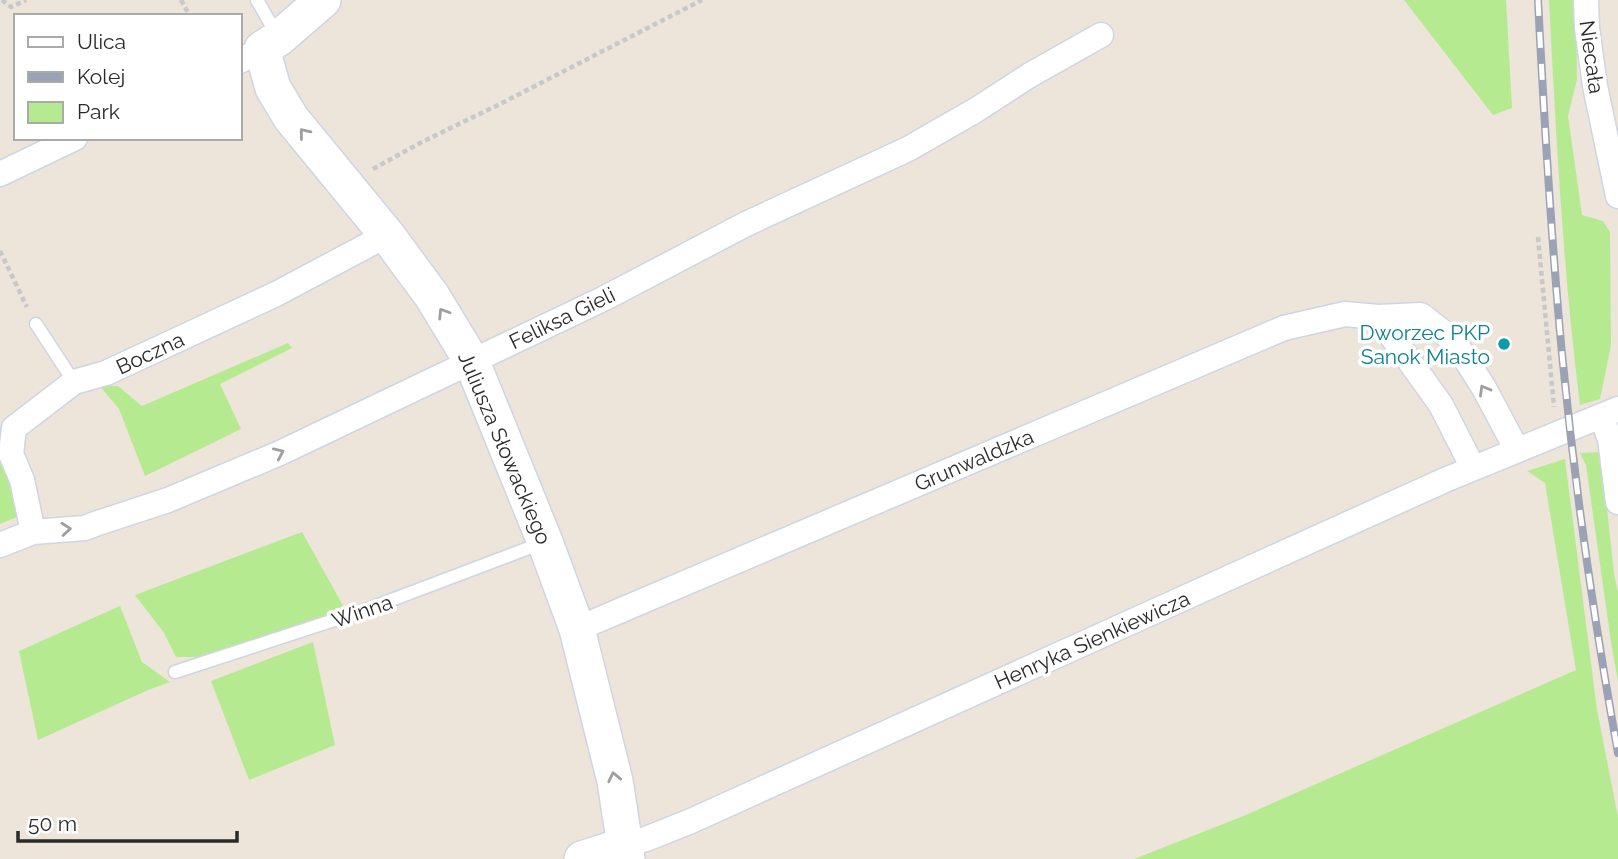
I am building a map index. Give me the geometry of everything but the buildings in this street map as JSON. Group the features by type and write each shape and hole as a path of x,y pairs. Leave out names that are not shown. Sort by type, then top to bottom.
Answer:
{"street":[{"path":"261,49 323,0"},
{"name":"Niecała","path":"1586,0 1595,86 1618,196"},
{"name":"Feliksa Gieli","path":"0,545 33,532 85,528 168,500 280,453 605,298 746,224 908,149 1101,35"},
{"name":"Juliusza Słowackiego","path":"261,49 273,88 291,118 387,235 432,296 472,362 577,629 615,782 626,852"},
{"path":"0,174 71,140"},
{"name":"Boczna","path":"33,532 22,480 11,454 14,428 74,382 106,373 154,351 275,294 387,235"},
{"name":"Grunwaldzka","path":"577,629 1284,328 1345,314 1378,317 1421,315 1454,341 1484,388 1517,450"},
{"path":"1378,317 1441,405 1473,468"},
{"path":"1609,412 1618,502"},
{"name":"Henryka Sienkiewicza","path":"582,859 626,852 646,839 1473,468 1609,412"}],"lane":[{"path":"257,0 261,49"},
{"path":"36,324 74,382"},
{"name":"Winna","path":"176,672 365,610 545,542"}],"path":[{"path":"2,0 11,7 26,0"},
{"path":"345,184 702,0"},
{"path":"1538,237 1558,433"},
{"path":"0,251 3,263 36,324"}],"green space":[{"path":"1404,0 1506,0 1512,108 1493,115"},
{"path":"1549,0 1573,0 1577,79 1568,116 1582,215 1603,221 1610,232 1611,345 1600,399 1580,405 1557,152"},
{"path":"288,343 292,348 220,384 241,429 145,476 119,409 99,385 118,386 142,406"},
{"path":"1601,452 1618,592 1618,681 1586,465 1580,453"},
{"path":"1565,459 1597,710 1618,817 1618,859 1134,859 1241,817 1576,670 1545,483 1527,471"},
{"path":"0,463 6,468 19,505 17,517 0,524"},
{"path":"302,532 346,611 198,657 176,657 164,633 135,595"},
{"path":"120,606 142,662 170,682 38,740 19,651"},
{"path":"313,642 335,745 249,780 211,681"}],"railway":[{"path":"1538,0 1551,221 1567,404 1586,554 1618,753"}],"place":[{"name":"Dworzec PKP Sanok Miasto","path":"1504,344"}]}
